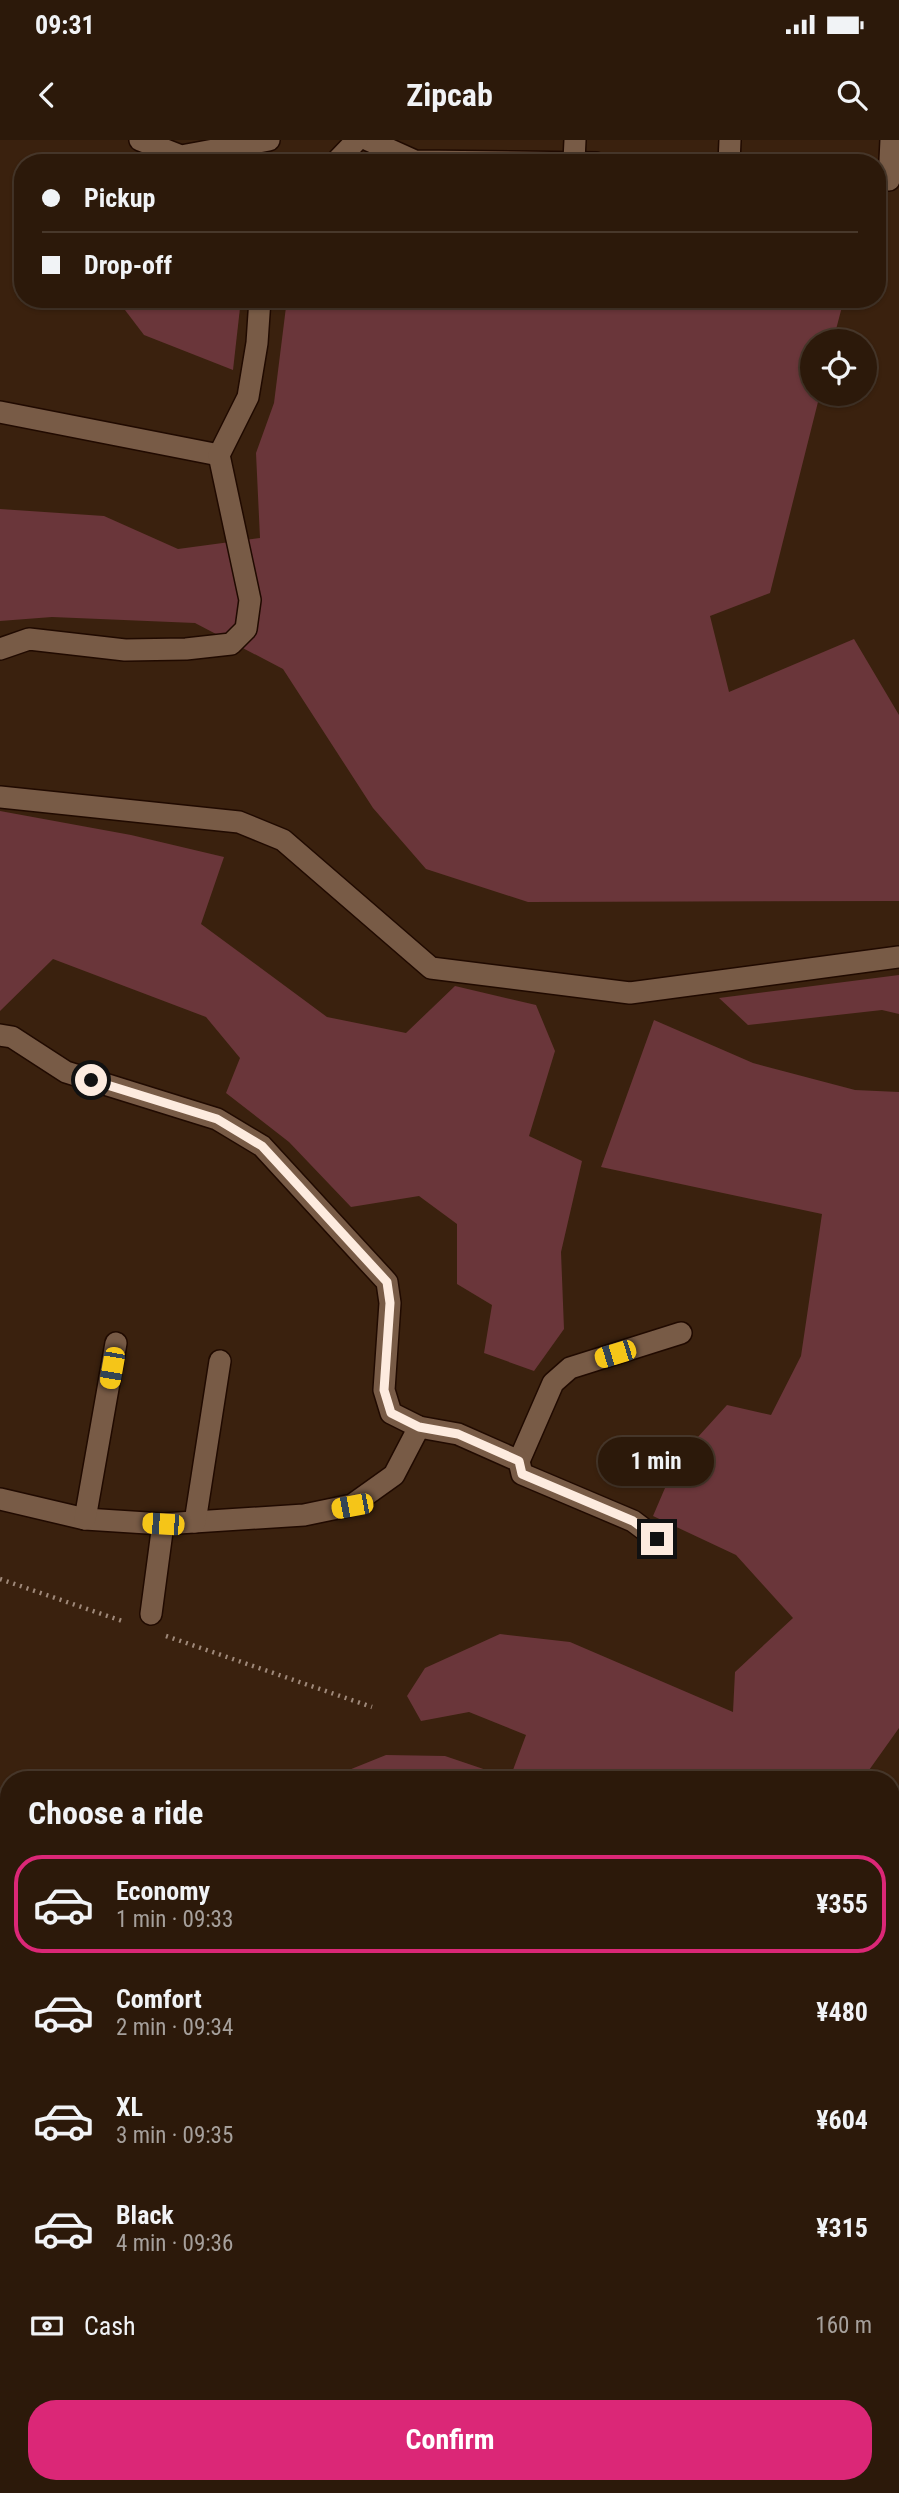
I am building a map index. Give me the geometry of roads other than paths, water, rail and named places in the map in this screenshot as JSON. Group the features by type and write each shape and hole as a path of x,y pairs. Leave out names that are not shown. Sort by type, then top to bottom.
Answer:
{"street":[{"path":"140,140 176,154"},
{"path":"192,154 269,140"},
{"path":"344,154 357,140"},
{"path":"368,140 399,154"},
{"path":"888,180 891,140"},
{"path":"0,649 29,639 125,650 186,649 231,644 246,629 250,600 219,455 248,397 259,308"},
{"path":"0,412 219,455"},
{"path":"0,797 239,822 283,840 431,968 630,993 899,957"},
{"path":"0,1035 12,1037 66,1072 217,1119 262,1146 387,1282 390,1303 384,1390 391,1413 419,1427 458,1434 519,1461"},
{"path":"657,1539 633,1521 522,1474 519,1461 553,1383 570,1368 681,1333"},
{"path":"85,1519 116,1343"},
{"path":"195,1522 220,1361"},
{"path":"0,1499 85,1519 163,1524 304,1515 352,1506 394,1475 419,1427"},
{"path":"153,1623 163,1524"}]}
